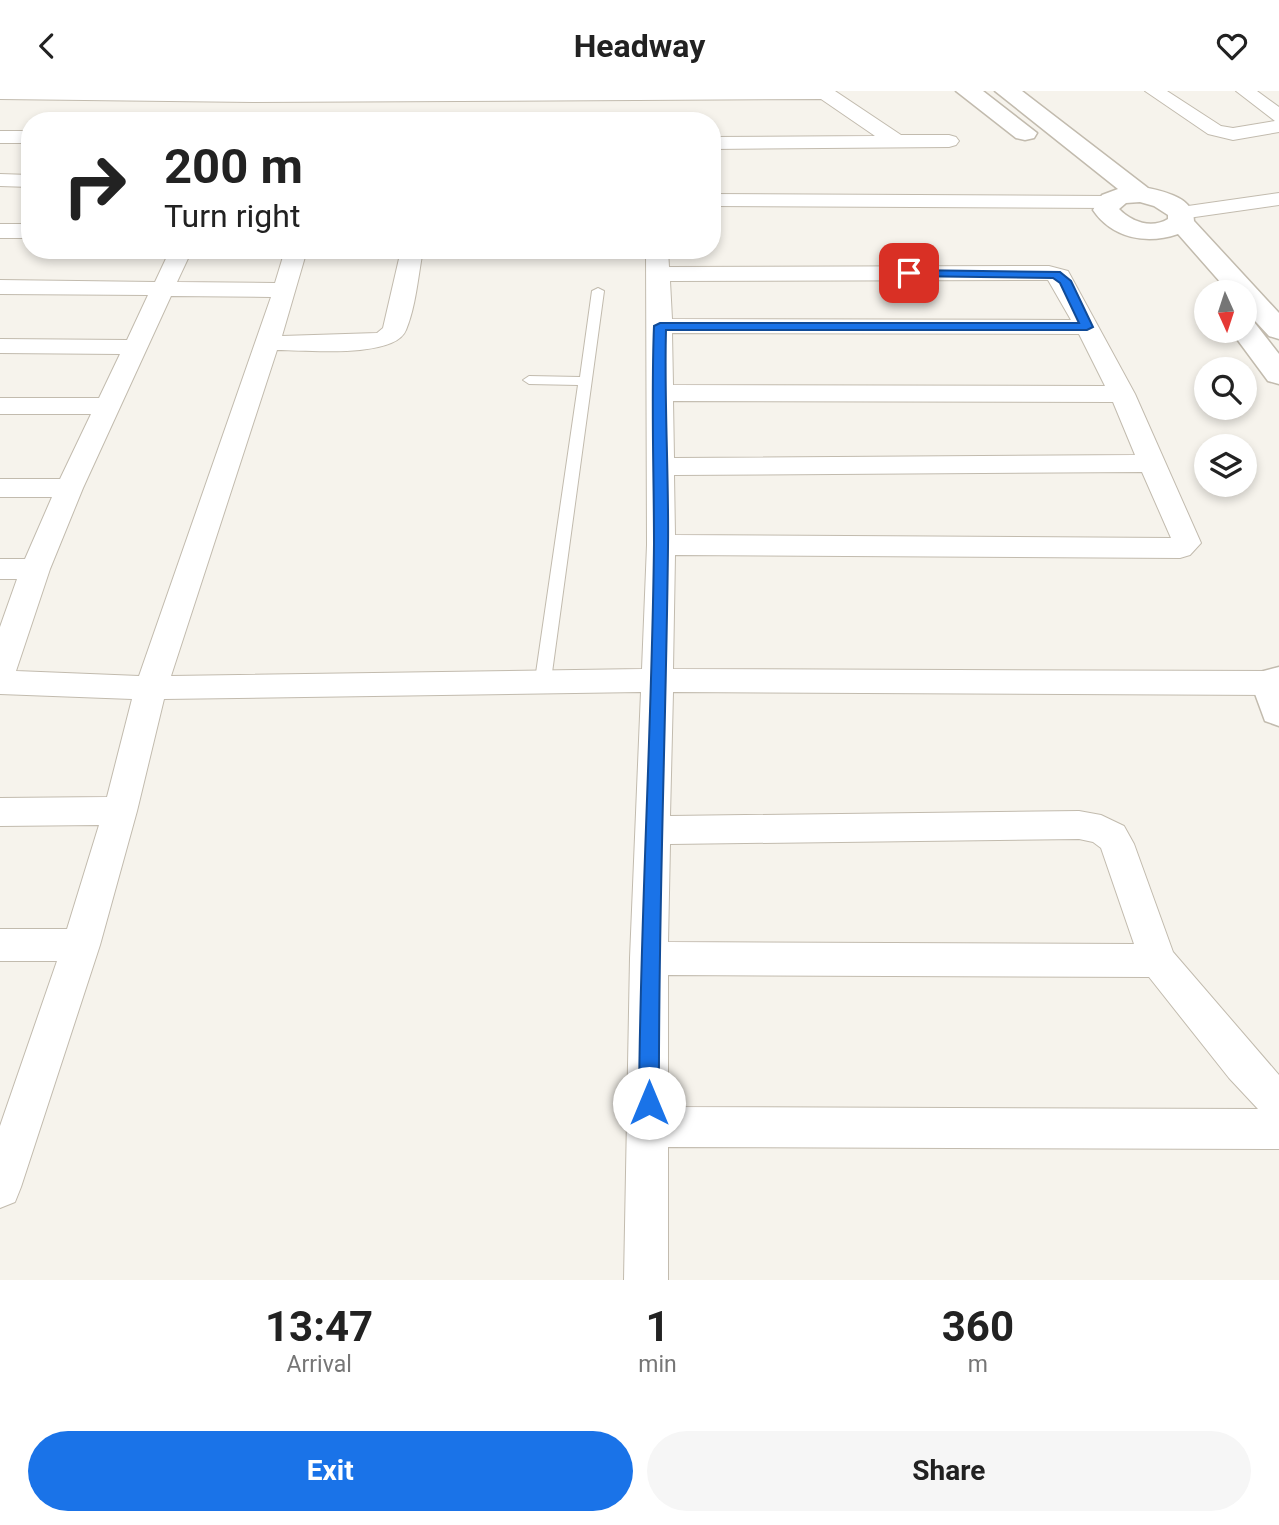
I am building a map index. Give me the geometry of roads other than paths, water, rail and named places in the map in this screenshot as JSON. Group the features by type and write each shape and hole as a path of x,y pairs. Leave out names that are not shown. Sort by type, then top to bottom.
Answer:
{"street":[{"path":"968,91 1112,200"},
{"path":"1007,91 1140,194"},
{"path":"1154,91 1215,130 1233,134 1279,126"},
{"path":"1245,91 1279,116"},
{"path":"0,93 249,104 348,95 824,92 897,142"},
{"path":"342,112 348,95"},
{"path":"0,137 21,137"},
{"path":"721,143 949,141"},
{"path":"0,180 21,181"},
{"path":"721,200 1112,200 1140,194 1162,199 1174,222 1215,280"},
{"path":"1112,200 1106,210 1112,219 1125,226 1174,222 1279,199"},
{"path":"0,231 21,231"},
{"path":"0,672 35,569 69,488 105,406 177,259"},
{"path":"0,1187 13,1110 81,945 120,811 151,688 294,259"},
{"path":"268,342 376,342 386,338 394,331 410,259"},
{"path":"646,1280 649,958 661,545 657,262 1049,273 1060,276 1065,281 1122,394 1187,543 1180,548 661,545"},
{"path":"0,287 285,290"},
{"path":"1257,314 1279,330"},
{"path":"660,326 1087,327"},
{"path":"1256,343 1277,368"},
{"path":"0,346 135,347"},
{"path":"658,393 1122,394"},
{"path":"0,406 105,406"},
{"path":"661,467 1154,464"},
{"path":"0,488 69,488"},
{"path":"0,569 35,569"},
{"path":"0,682 151,688 655,680 1276,692"},
{"path":"0,812 120,811"},
{"path":"654,829 1091,826 1112,836 1117,844 1158,961 1243,1066 1279,1103"},
{"path":"0,945 81,945"},
{"path":"649,958 1158,961"},
{"path":"649,1127 1279,1129"}],"lane":[{"path":"543,680 598,291"},
{"path":"528,380 586,380"}]}
